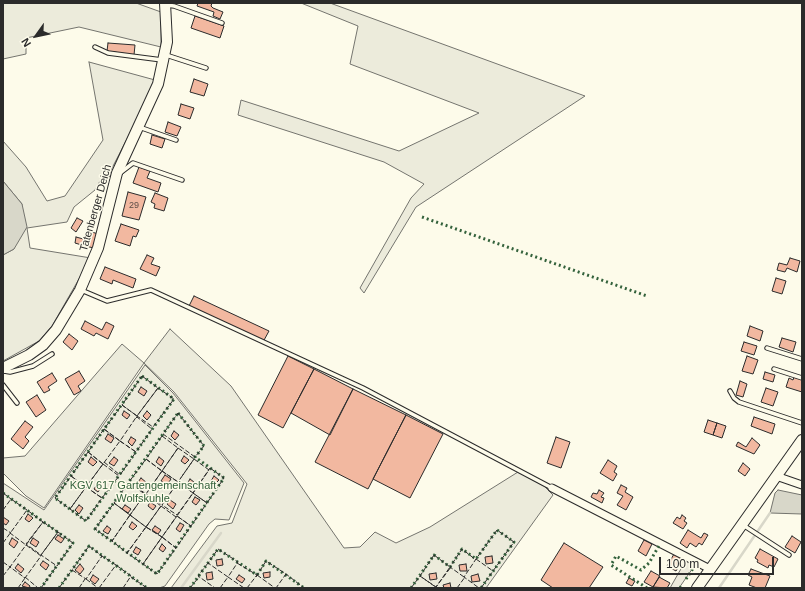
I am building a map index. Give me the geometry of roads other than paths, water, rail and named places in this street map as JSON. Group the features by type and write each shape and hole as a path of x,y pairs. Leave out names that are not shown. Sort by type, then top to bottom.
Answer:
{"street":[{"name":"Tatenberger Deich","path":"3,369 44,345 56,330 80,290 98,248 117,173 158,84 168,42 165,4"},
{"path":"697,588 802,440"},
{"path":"776,476 802,485"},
{"path":"552,488 710,569"}],"lane":[{"path":"165,4 222,23"},
{"path":"95,47 108,53 164,58 206,68"},
{"path":"138,127 176,140"},
{"path":"117,173 122,172 133,163 182,180"},
{"path":"80,290 107,301 151,290 363,388 552,488"},
{"path":"767,348 802,359"},
{"path":"3,369 10,372 33,366 52,354"},
{"path":"774,369 802,378"},
{"path":"3,385 17,404"},
{"path":"730,391 734,398 739,402 802,423"},
{"path":"742,524 789,555"}],"waterway":[{"path":"719,588 770,513"},
{"path":"181,588 221,533"}],"park label":[{"name":"KGV 617 Gartengemeinschaft Wolfskuhle","path":"143,492"}]}
